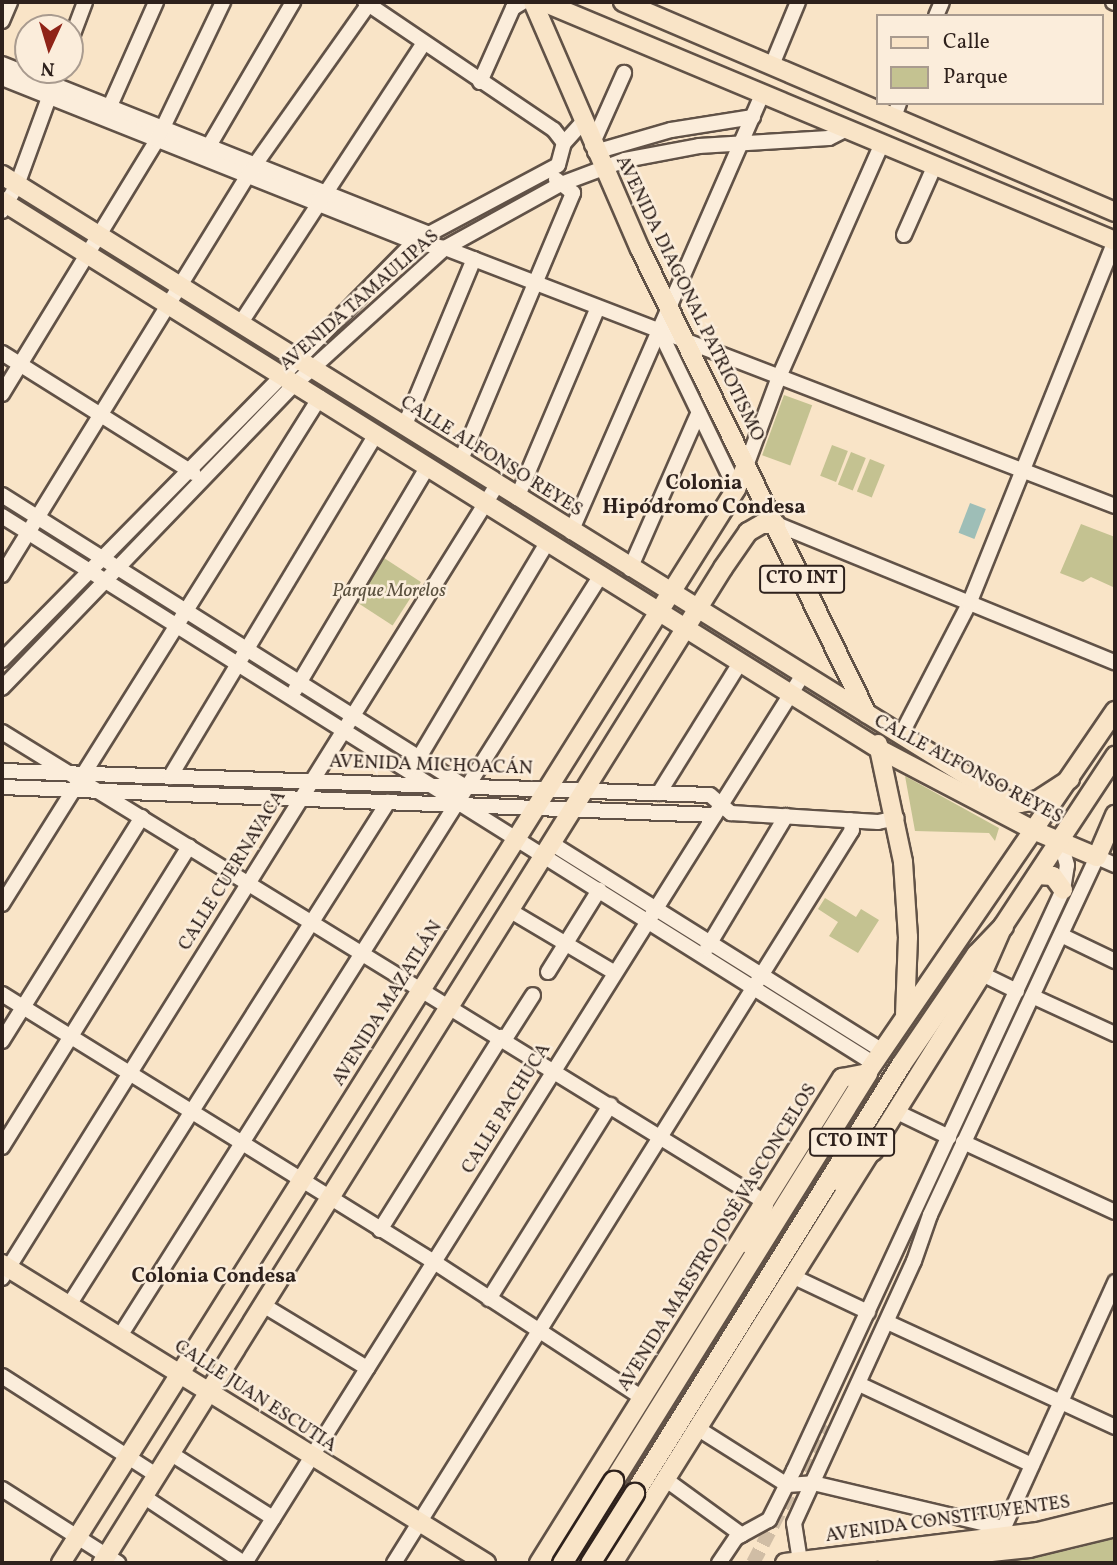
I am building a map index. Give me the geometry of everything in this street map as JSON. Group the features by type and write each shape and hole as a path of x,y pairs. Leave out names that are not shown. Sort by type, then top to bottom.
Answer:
{"highway":[{"name":"CTO INT","path":"590,1563 901,1064 976,954 1003,926"},
{"name":"CTO INT","path":"562,1563 874,1062"},
{"path":"806,1217 829,1200 852,1164 873,1150"},
{"path":"742,1275 743,1253 764,1204"}],"main road":[{"name":"AVENIDA DIAGONAL PATRIOTISMO","path":"533,2 596,155 668,310 868,715 897,818 907,918 905,1014"},
{"path":"543,2 1115,241"},
{"path":"623,2 772,65 876,103"},
{"path":"896,110 1115,212"},
{"name":"CALLE ALFONSO REYES","path":"9,180 802,676 1011,802 1038,800 1070,779"},
{"name":"CALLE ALFONSO REYES","path":"3,205 320,397 879,749 1033,830 1097,857"},
{"name":"AVENIDA MAZATLÁN","path":"61,1563 671,594 736,489 746,466"},
{"path":"109,1561 143,1496 209,1392 268,1308 328,1199 685,627 748,533 762,524 775,524"},
{"name":"CTO INT","path":"874,1062 1115,711"},
{"name":"CTO INT","path":"613,1563 982,974 1003,926 1115,756"},
{"path":"1097,857 1115,815"},
{"path":"1037,875 1053,876 1063,890"},
{"name":"AVENIDA MAESTRO JOSÉ VASCONCELOS","path":"539,1563 842,1078 874,1062"},
{"name":"CALLE JUAN ESCUTIA","path":"4,1270 120,1336 310,1458 486,1563"},
{"path":"589,1483 593,1492 611,1504 642,1518"},
{"name":"AVENIDA CONSTITUYENTES","path":"793,1562 1002,1532 1076,1525 1115,1513"},
{"name":"AVENIDA CONSTITUYENTES","path":"887,1563 1030,1548 1115,1527"}],"street":[{"path":"2,21 9,2"},
{"path":"110,106 156,2"},
{"path":"2,394 160,133 223,2"},
{"path":"209,145 293,2"},
{"path":"2,575 252,170 368,2 423,44 554,130 564,143 565,153 554,168 561,184 573,192 460,462"},
{"path":"480,82 513,8 523,2"},
{"path":"772,65 798,2"},
{"path":"240,324 423,44"},
{"path":"2,64 52,91 252,170 323,198 428,232 445,248"},
{"path":"596,155 625,73"},
{"path":"2,78 110,106 160,133 209,145 252,170"},
{"path":"3,205 9,180 55,84"},
{"path":"571,532 661,334 668,310 763,93"},
{"name":"AVENIDA TAMAULIPAS","path":"2,660 188,470 303,364 445,248 561,184 596,155 671,130 753,117"},
{"path":"564,143 583,122"},
{"name":"AVENIDA TAMAULIPAS","path":"596,155 741,142 829,138 847,129"},
{"path":"746,466 779,377 883,144"},
{"path":"904,235 935,165"},
{"name":"AVENIDA TAMAULIPAS","path":"303,364 414,242 428,232 554,168"},
{"path":"323,198 414,242 445,248 661,334 683,339 1115,506"},
{"path":"901,735 968,604 1115,241"},
{"path":"404,427 474,259"},
{"path":"517,498 598,307"},
{"path":"661,334 736,489"},
{"path":"2,353 201,479"},
{"name":"AVENIDA TAMAULIPAS","path":"2,688 120,570 288,378"},
{"path":"2,904 77,779 320,397"},
{"path":"630,569 699,412"},
{"path":"170,777 377,433"},
{"path":"291,698 428,466"},
{"name":"CALLE CUERNAVACA","path":"4,1270 497,485"},
{"path":"2,495 466,787"},
{"path":"2,516 343,731 406,779 430,786 516,840 546,850 652,915 702,956 874,1062"},
{"path":"775,524 1115,662"},
{"path":"406,779 548,541"},
{"path":"120,1336 601,575"},
{"path":"659,793 740,663"},
{"name":"CALLE PACHUCA","path":"244,1563 802,676"},
{"path":"2,732 423,988 764,1204"},
{"name":"AVENIDA MICHOACÁN","path":"2,771 77,779"},
{"name":"AVENIDA MICHOACÁN","path":"2,787 77,779 170,777 311,782 406,779"},
{"name":"AVENIDA MICHOACÁN","path":"430,786 710,794 718,810"},
{"name":"AVENIDA MICHOACÁN","path":"101,791 537,807 718,810 850,820 897,818"},
{"path":"69,1305 388,802"},
{"path":"2,1041 142,817"},
{"path":"702,956 786,817"},
{"path":"394,1563 852,830 850,820"},
{"path":"793,1562 794,1523 887,1322 930,1215 956,1140 1017,991 1063,890 1067,865 1060,841"},
{"path":"2,1147 189,846"},
{"path":"546,850 598,890 710,942 762,974 874,1062"},
{"path":"719,1563 732,1542 769,1520 868,1312 956,1140 1034,997 1097,857 1115,865"},
{"path":"548,972 598,890"},
{"path":"509,910 615,973"},
{"path":"1063,936 1115,961"},
{"path":"982,974 1017,991"},
{"path":"2,994 328,1199 434,1262 643,1398"},
{"path":"380,1230 533,995"},
{"path":"1034,997 1115,1034"},
{"path":"489,1299 610,1105"},
{"path":"897,1111 1115,1212"},
{"path":"825,1425 904,1253 930,1215"},
{"path":"794,1278 868,1312"},
{"path":"697,1428 787,1485 814,1481 1002,1532 1115,1282"},
{"path":"268,1308 367,1368"},
{"path":"887,1322 1115,1427"},
{"path":"2,1376 156,1475"},
{"path":"859,1384 1032,1465"},
{"path":"806,1444 814,1481"},
{"path":"170,1453 273,1518"},
{"path":"665,1479 742,1535"},
{"path":"2,1489 109,1561"},
{"path":"143,1496 244,1563"}],"green space":[{"path":"784,395 812,405 790,465 762,455"},
{"path":"832,445 848,451 836,482 820,476"},
{"path":"851,452 866,458 853,490 838,484"},
{"path":"870,459 885,465 872,497 857,491"},
{"path":"1081,524 1115,537 1113,587 1091,577 1083,582 1060,573"},
{"name":"Parque Morelos","path":"384,558 421,582 393,626 356,602"},
{"path":"905,776 999,828 995,841 989,833 915,831"},
{"path":"825,898 856,917 861,909 879,920 858,953 829,936 838,922 818,909"},
{"path":"1115,1538 1115,1563 970,1563 1070,1550"}],"water":[{"path":"970,503 986,509 974,539 959,533"}],"tunnel":[{"path":"753,1563 825,1425"}],"district":[{"name":"Colonia Hipódromo Condesa","path":"704,496"},
{"name":"Colonia Condesa","path":"214,1277"}]}
